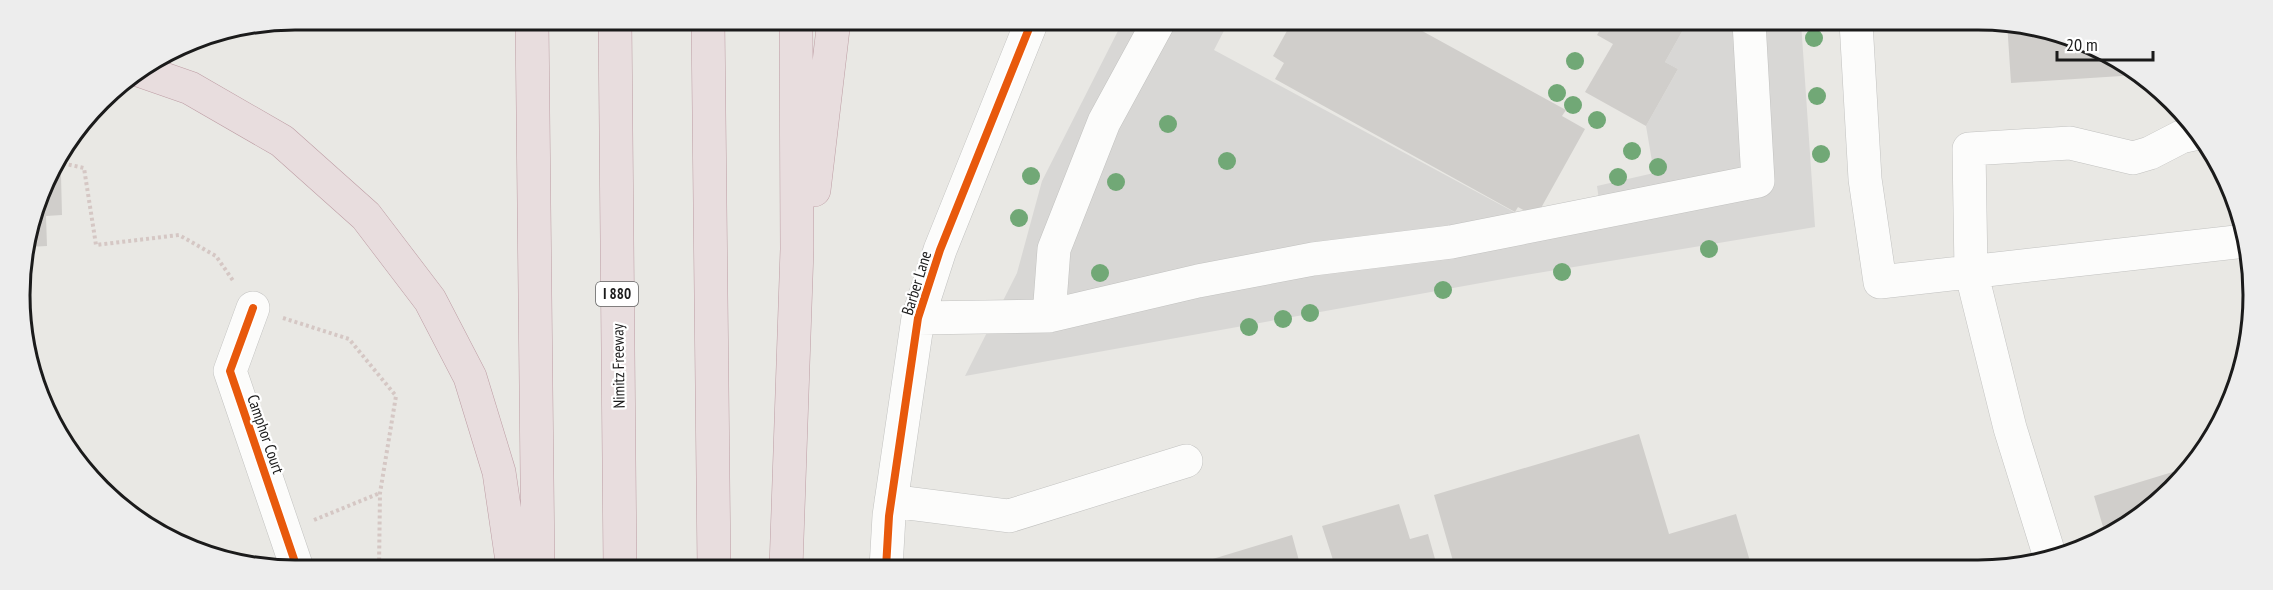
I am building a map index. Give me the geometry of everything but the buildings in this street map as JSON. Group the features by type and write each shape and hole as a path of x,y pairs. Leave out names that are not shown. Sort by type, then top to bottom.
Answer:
{"highway":[{"path":"532,30 538,560"},
{"name":"Nimitz Freeway","path":"615,30 620,560"},
{"path":"708,30 714,560"},
{"path":"786,560 797,249 796,30"},
{"path":"797,249 814,193 833,30"},
{"path":"150,74 190,88 282,141 366,216 416,281 430,300 470,376 500,472 512,560"}],"street":[{"name":"Barber Lane","path":"887,560 891,501 918,318 940,250 1028,30"},
{"path":"1049,316 1054,249 1104,122 1154,30"},
{"path":"918,318 1049,316 1198,281 1313,260 1451,242 1758,181 1749,30"},
{"path":"1856,30 1865,178 1880,282 2238,242"},
{"path":"2048,551 2010,428 1971,271 1969,149 2070,143 2133,158 2189,135"},
{"name":"Camphor Court","path":"253,308 230,371 294,560"},
{"path":"891,501 1009,516 1186,461"}],"path":[{"path":"285,532 380,493"}],"shaded area":[{"path":"1118,30 1224,30 1214,50 1527,219 1599,200 1597,186 1654,173 1646,126 1678,69 1665,62 1683,30 1802,30 1815,227 1514,277 965,376 1017,273 1042,181"}],"cycle path":[{"path":"886,560 889,516 918,318 940,250 1028,30"},
{"path":"253,308 230,371 294,560"}]}
